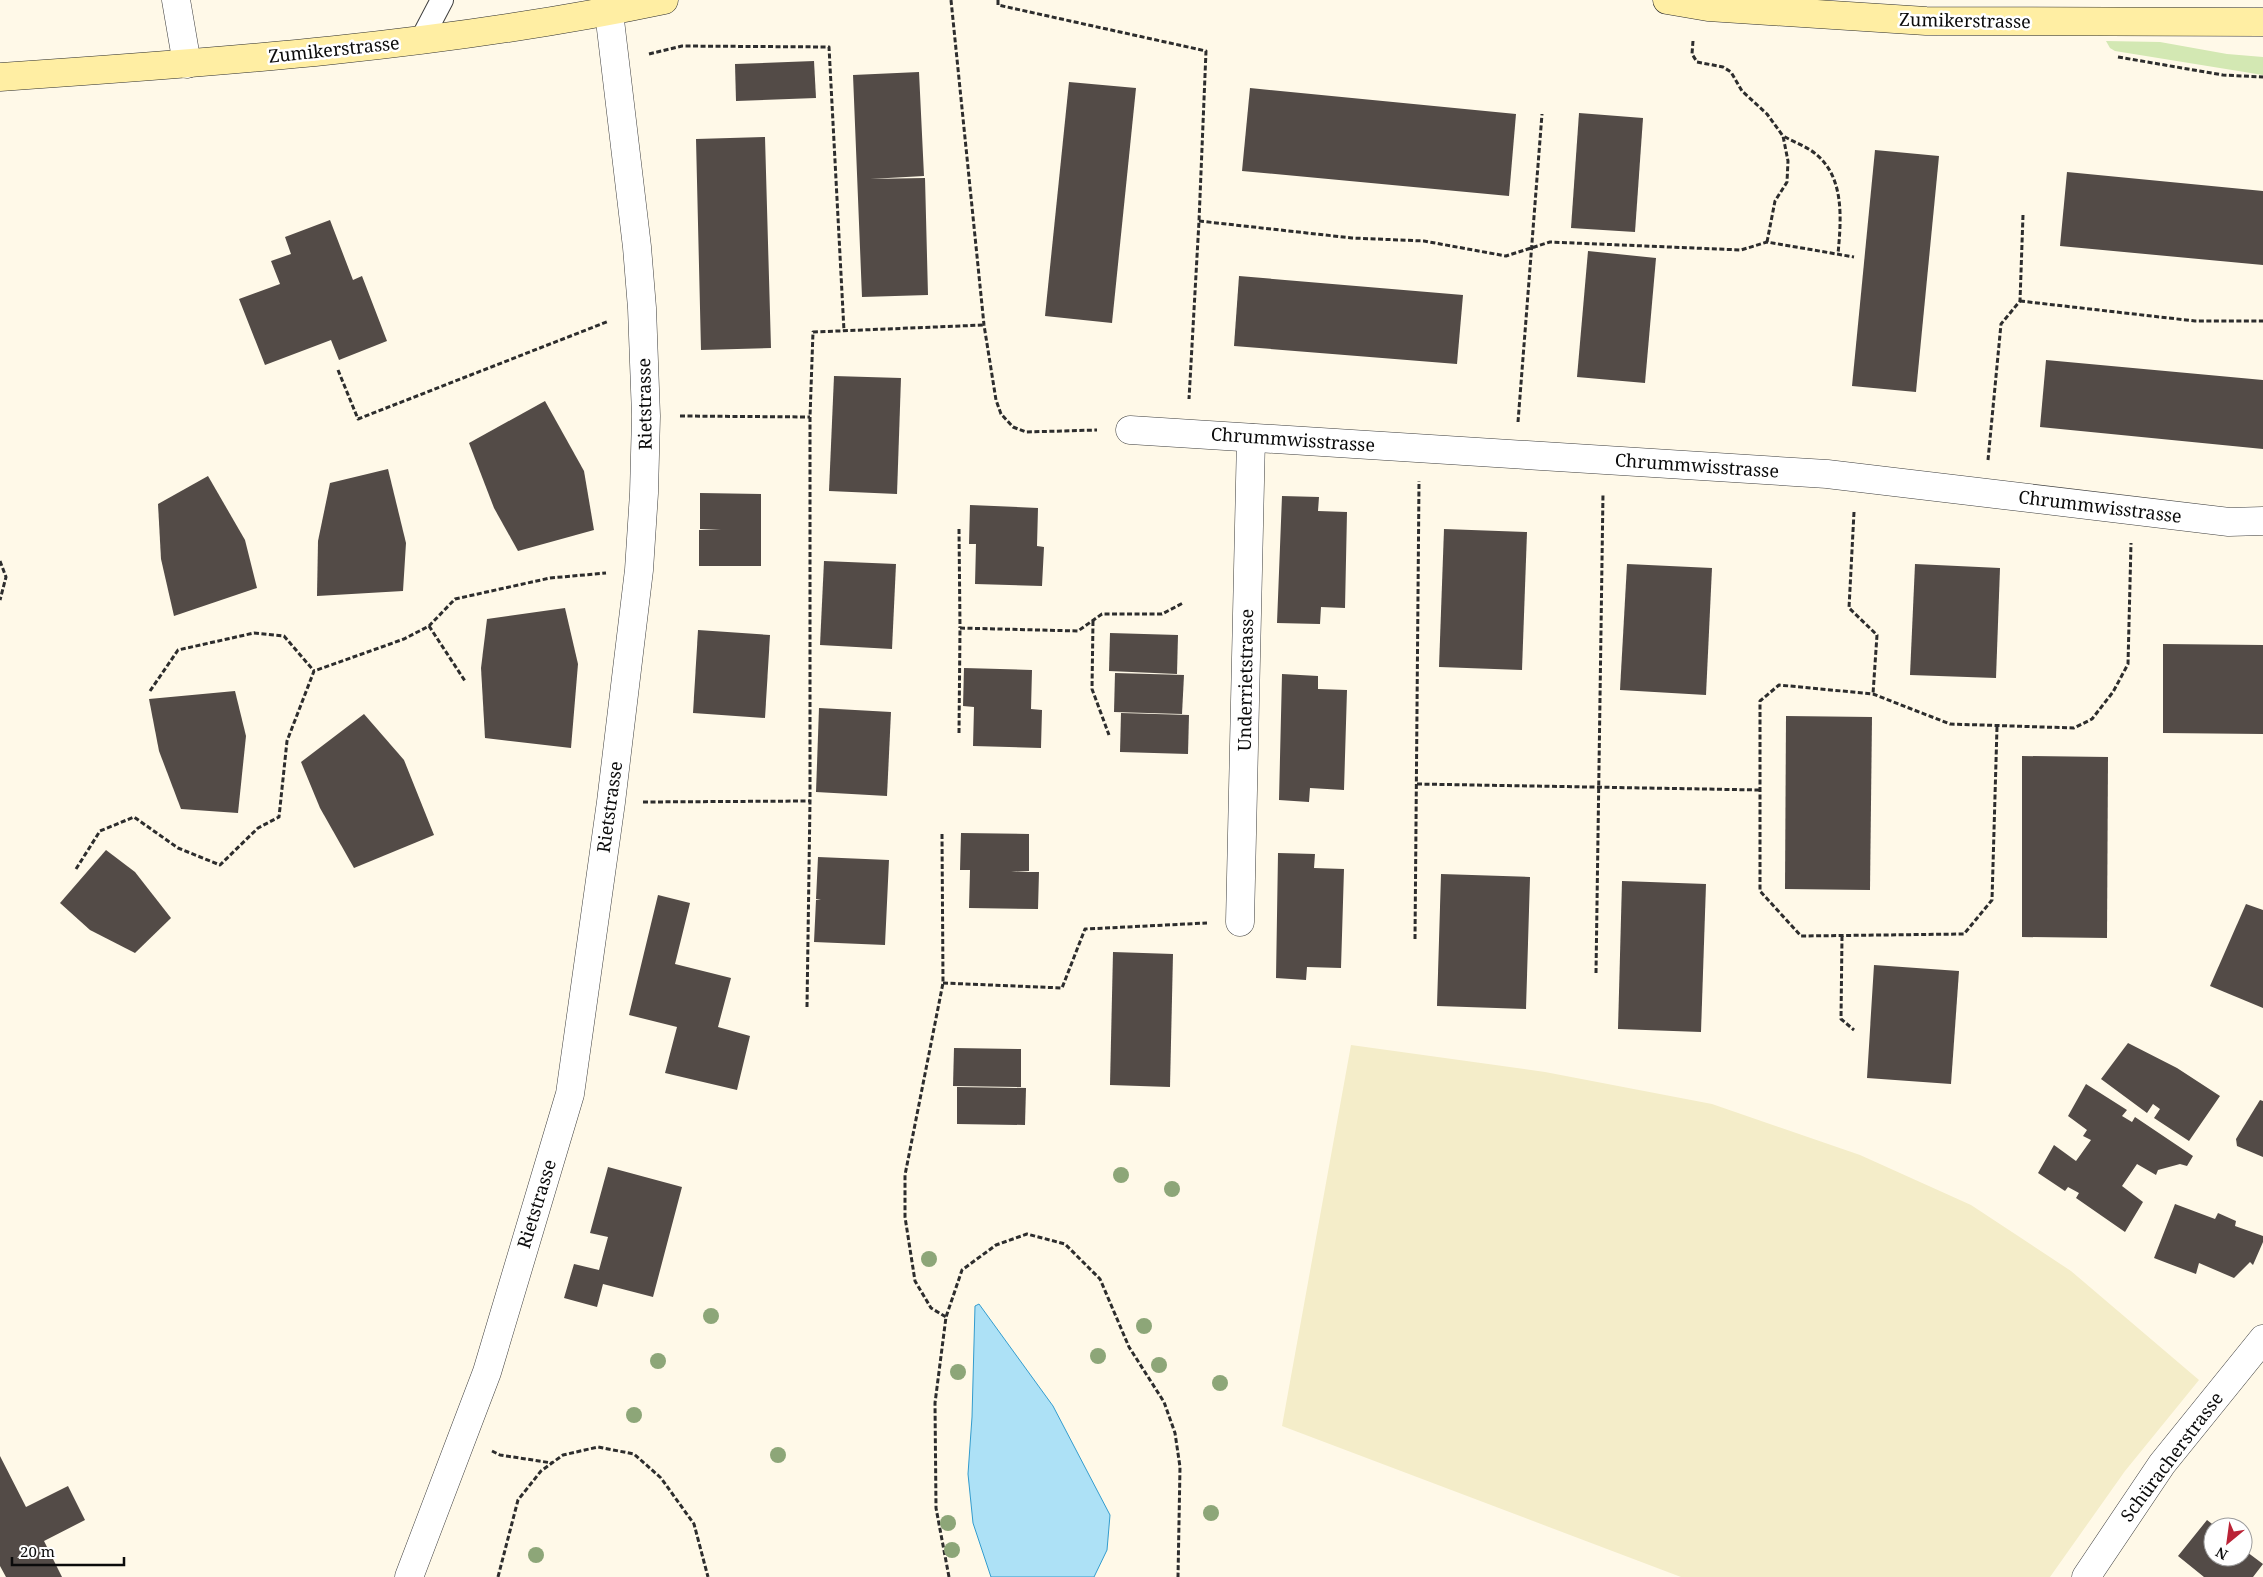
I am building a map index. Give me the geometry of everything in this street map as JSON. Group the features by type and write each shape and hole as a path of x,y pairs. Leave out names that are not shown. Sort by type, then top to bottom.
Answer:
{"main road":[{"name":"Zumikerstrasse","path":"0,77 187,64 421,40 609,12 664,0"},
{"name":"Zumikerstrasse","path":"1667,0 1708,7 1926,22 2263,22"}],"street":[{"path":"176,0 187,64"},
{"name":"Rietstrasse","path":"409,1577 487,1372 570,1094 611,802 639,570 646,416 642,308 609,12"},
{"name":"Chrummwisstrasse","path":"1130,430 1856,478 2229,522 2263,521"},
{"name":"Underrietstrasse","path":"1240,922 1251,438"},
{"name":"Schüracherstrasse","path":"2086,1577 2162,1464 2263,1339"}],"lane":[{"path":"421,40 442,0"}],"path":[{"path":"951,0 984,325 996,400 1001,414 1013,427 1026,432 1130,430"},
{"path":"998,0 998,5 1206,50 1187,434"},
{"path":"1693,41 1692,54 1697,62 1723,67 1731,72 1742,91 1766,114 1783,136 1816,154 1828,166 1836,181 1841,221 1838,254"},
{"path":"616,62 682,46 829,47 844,332"},
{"path":"2117,57 2223,75 2263,77"},
{"path":"1516,455 1542,114"},
{"path":"1767,242 1775,201 1787,182 1788,161 1783,136"},
{"path":"1985,493 2001,324 2020,301 2023,214"},
{"path":"1199,221 1352,238 1424,241 1506,256 1550,242 1741,250 1767,242 1854,257"},
{"path":"2020,301 2195,321 2263,321"},
{"path":"338,370 358,419 642,308"},
{"path":"807,1007 810,801 810,417 813,332 984,325"},
{"path":"646,416 810,417"},
{"path":"1415,939 1419,448"},
{"path":"1596,973 1603,460"},
{"path":"1856,478 1849,608 1877,636 1873,694"},
{"path":"1997,727 1992,900 1964,934 1801,936 1760,891 1760,701 1779,685 1873,694 1950,724 2074,728 2092,718 2113,692 2128,664 2132,510"},
{"path":"959,529 959,733"},
{"path":"0,560 6,577 0,600"},
{"path":"76,869 100,831 134,816 178,848 220,865 258,828 279,817 287,741 314,671 404,639 429,626 455,599 550,578 639,570"},
{"path":"960,628 1078,630 1102,614 1162,614 1183,603"},
{"path":"1093,620 1092,689 1110,736"},
{"path":"429,626 465,681"},
{"path":"150,692 178,650 254,633 284,636 314,671"},
{"path":"1417,784 1760,790"},
{"path":"611,802 810,801"},
{"path":"942,834 943,983 905,1175 905,1217 915,1281 931,1308 946,1317"},
{"path":"943,983 1062,988 1085,929 1240,922"},
{"path":"1842,936 1841,1018 1854,1030"},
{"path":"949,1577 936,1508 935,1403 946,1317 962,1270 996,1245 1027,1234 1065,1244 1100,1279 1129,1346 1164,1402 1175,1433 1180,1467 1178,1577"},
{"path":"462,1439 500,1455 552,1463"},
{"path":"498,1577 518,1500 541,1471 564,1455 598,1447 634,1454 661,1478 694,1524 708,1577"}],"shaded area":[{"path":"1351,1045 1545,1072 1712,1104 1860,1155 1971,1205 2071,1271 2199,1380 2125,1471 2050,1577 1681,1577 1282,1426"}],"green space":[{"path":"2106,41 2160,42 2227,54 2263,57 2263,75 2115,51 2110,48"}],"water":[{"path":"979,1304 1053,1406 1110,1515 1107,1550 1094,1577 991,1577 973,1523 968,1474 972,1417 975,1306"}],"building":[{"path":"814,61 816,98 736,101 735,64"},
{"path":"919,72 924,176 870,179 925,178 928,295 862,297 853,75"},
{"path":"1069,82 1136,88 1112,323 1045,316"},
{"path":"1250,88 1516,114 1509,196 1242,171"},
{"path":"1579,113 1643,118 1635,232 1571,228"},
{"path":"765,137 771,348 701,350 696,139"},
{"path":"1875,150 1939,156 1916,392 1852,386"},
{"path":"2067,172 2263,191 2263,265 2060,246"},
{"path":"330,220 353,280 362,276 387,341 339,360 331,340 265,365 239,299 280,284 271,261 291,254 285,237"},
{"path":"1588,251 1656,258 1645,383 1577,377"},
{"path":"1239,276 1463,295 1457,364 1234,346"},
{"path":"2046,360 2263,380 2263,449 2040,427"},
{"path":"834,376 901,378 897,494 829,491"},
{"path":"545,401 584,471 594,530 518,551 494,508 469,443"},
{"path":"388,469 406,543 403,591 317,596 318,541 330,483"},
{"path":"208,476 245,540 257,588 174,616 161,559 158,504"},
{"path":"700,493 761,494 761,566 699,566 699,530 721,530 700,529"},
{"path":"1282,496 1319,497 1318,511 1347,512 1345,608 1321,607 1320,624 1277,623"},
{"path":"970,505 1038,508 1037,546 1044,547 1042,586 975,584 976,544 969,544"},
{"path":"1444,529 1527,532 1522,670 1439,667"},
{"path":"824,561 896,564 892,649 820,645"},
{"path":"1627,564 1712,568 1706,695 1620,690"},
{"path":"1915,564 2000,568 1996,678 1910,675"},
{"path":"565,608 578,664 571,748 485,738 481,668 487,619"},
{"path":"698,630 770,635 765,718 693,713"},
{"path":"1110,633 1178,635 1177,674 1109,671"},
{"path":"2163,644 2263,645 2263,734 2163,733"},
{"path":"964,668 1032,670 1031,709 1042,710 1041,748 973,746 974,707 963,706"},
{"path":"1115,673 1184,675 1182,714 1114,712"},
{"path":"1282,674 1318,676 1318,689 1347,690 1344,790 1310,788 1309,802 1279,800"},
{"path":"235,691 246,736 238,813 181,809 159,751 149,699"},
{"path":"819,708 891,712 887,796 816,792"},
{"path":"1121,713 1189,715 1188,754 1120,752"},
{"path":"364,714 404,760 434,835 354,868 320,808 301,762"},
{"path":"1786,716 1872,717 1870,890 1785,889"},
{"path":"2022,756 2108,757 2107,938 2022,937"},
{"path":"961,833 1029,834 1029,871 1011,872 1039,872 1038,909 969,908 970,870 960,870"},
{"path":"106,850 135,872 171,918 135,953 90,930 60,903"},
{"path":"1278,853 1315,854 1314,868 1344,869 1341,968 1307,967 1306,980 1276,978"},
{"path":"818,857 889,860 885,945 814,942 816,900 821,899 816,899"},
{"path":"1441,874 1530,877 1526,1009 1437,1006"},
{"path":"1622,881 1706,884 1701,1032 1618,1029"},
{"path":"658,895 690,903 675,964 731,978 718,1027 750,1036 737,1090 665,1073 677,1027 629,1015"},
{"path":"2246,904 2263,910 2263,1008 2210,986"},
{"path":"1113,952 1173,954 1170,1087 1110,1085"},
{"path":"1874,965 1959,971 1951,1084 1867,1078"},
{"path":"2128,1043 2177,1068 2220,1096 2189,1141 2154,1118 2160,1109 2153,1104 2147,1113 2101,1079"},
{"path":"954,1048 1021,1049 1021,1087 953,1086"},
{"path":"2086,1084 2127,1110 2122,1116 2132,1122 2135,1117 2193,1156 2187,1166 2180,1164 2158,1170 2156,1175 2137,1164 2122,1186 2143,1202 2125,1232 2076,1198 2079,1193 2068,1187 2065,1191 2038,1173 2054,1145 2076,1161 2091,1140 2083,1136 2087,1130 2068,1116"},
{"path":"957,1087 1026,1088 1025,1125 957,1124"},
{"path":"2260,1100 2263,1101 2263,1157 2237,1146 2236,1139"},
{"path":"608,1167 682,1187 653,1297 603,1284 597,1307 564,1298 574,1264 599,1270 608,1237 590,1233"},
{"path":"2175,1204 2215,1219 2218,1213 2236,1221 2235,1226 2263,1236 2263,1242 2253,1265 2250,1262 2234,1278 2199,1263 2196,1274 2154,1258"},
{"path":"0,1456 26,1507 68,1486 85,1520 44,1541 62,1577 6,1577 0,1566"},
{"path":"2203,1525 2203,1567 2253,1567 2253,1556 2263,1564 2253,1577 2204,1577 2178,1556"}]}
